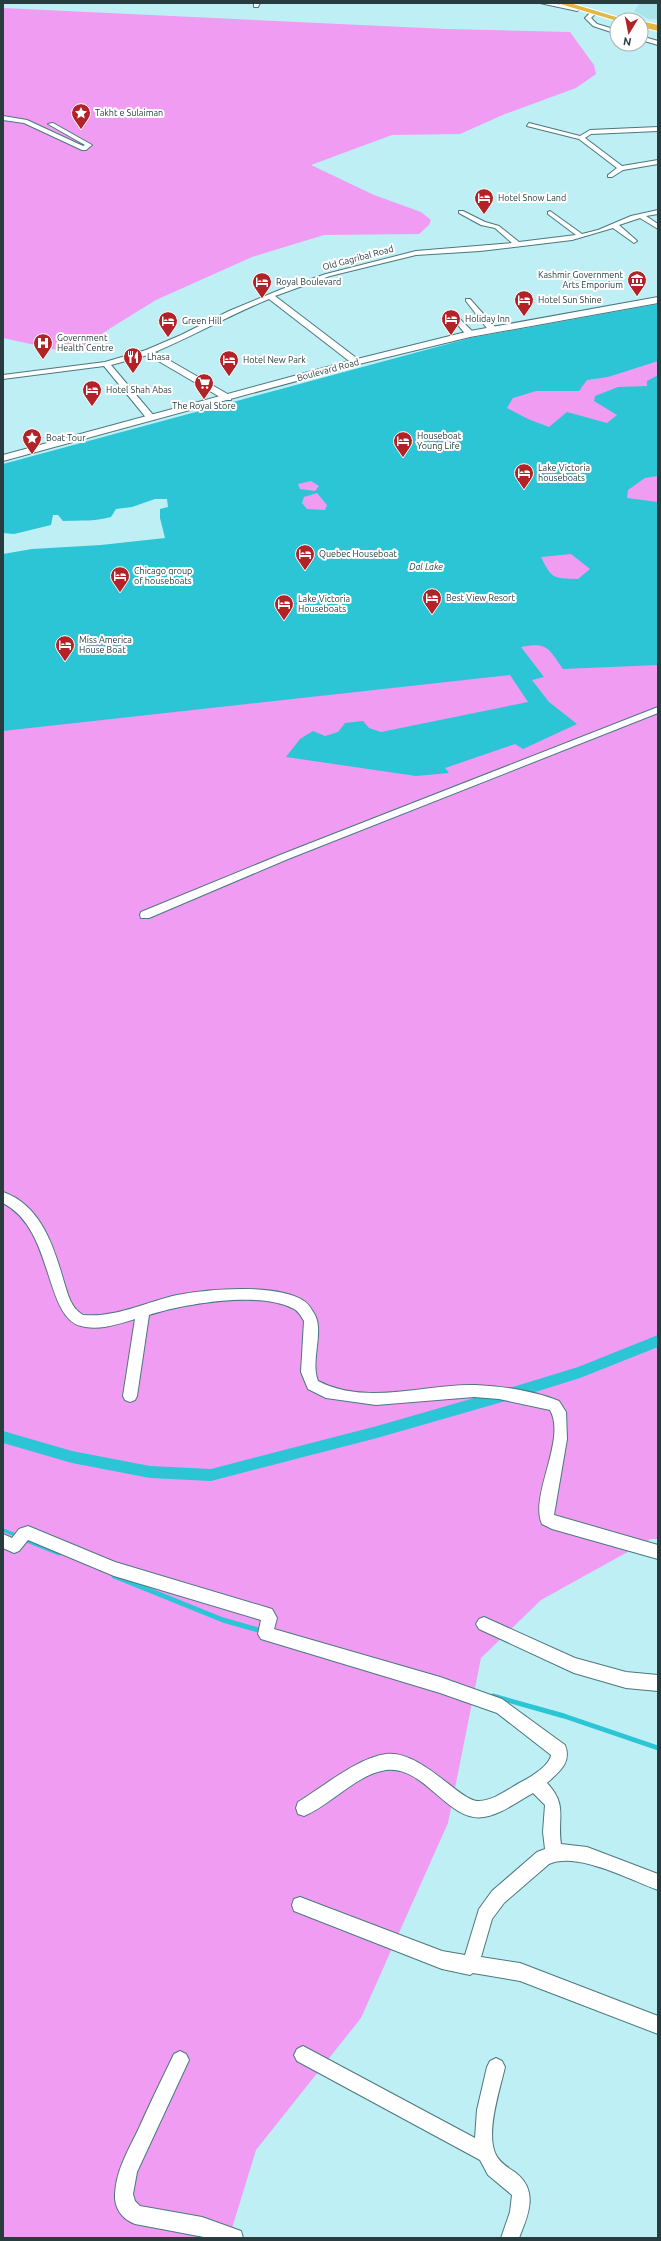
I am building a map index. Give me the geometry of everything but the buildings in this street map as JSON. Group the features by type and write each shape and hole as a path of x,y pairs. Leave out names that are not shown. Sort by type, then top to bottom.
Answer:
{"highway":[{"path":"561,3 577,9 609,17"}],"main road":[{"name":"Boulevard Road","path":"3,458 356,362 470,334 658,300"}],"street":[{"path":"543,3 577,9"},
{"path":"593,13 588,18 591,22 609,29"},
{"path":"3,118 25,120 84,149 89,146 51,124"},
{"path":"529,126 581,138 601,152 608,161 621,168"},
{"path":"581,138 590,132 658,128"},
{"path":"610,176 621,168 658,162"},
{"path":"460,212 483,224 497,227 518,245"},
{"name":"Old Gagribal Road","path":"3,377 106,364 150,352 270,296 328,275 416,253 518,245 581,236 640,215 658,212"},
{"path":"550,213 581,236"},
{"path":"640,215 658,227"},
{"path":"614,224 634,241"},
{"path":"270,296 356,362"},
{"path":"468,300 492,329"},
{"path":"450,313 470,334"},
{"path":"150,352 228,398"},
{"path":"106,364 151,418"},
{"path":"145,915 284,857 658,710"},
{"path":"3,1197 25,1209 34,1220 48,1252 66,1307 71,1315 80,1320 87,1322 143,1310 179,1300 246,1295 290,1300 300,1305 311,1321 308,1372 313,1385 320,1389 338,1395 376,1399 474,1391 499,1393 527,1400 550,1403 558,1410 559,1446 546,1510 547,1519 552,1522 658,1552"},
{"path":"130,1396 143,1310"},
{"path":"15,1539 28,1533 114,1569 267,1614 269,1618 266,1634 440,1685 502,1707 559,1751 560,1756 558,1764 537,1782 490,1807 475,1810 468,1808 427,1777 409,1767 388,1762 372,1767 304,1808"},
{"path":"484,1624 574,1665 626,1680 658,1683"},
{"path":"537,1782 538,1786 550,1798 553,1805 551,1832 554,1853"},
{"path":"470,1966 485,1915 498,1897 543,1858 554,1853 568,1852 587,1855 658,1882"},
{"path":"300,1905 442,1960 470,1966 486,1965 520,1972 658,2025"},
{"path":"303,2055 486,2154"},
{"path":"180,2060 128,2171 124,2194 126,2206 135,2215 202,2226 234,2238"},
{"path":"496,2067 484,2135 486,2154 490,2164 496,2172 516,2184 521,2194 521,2202 510,2238"}],"shaded area":[{"path":"640,3 658,3 658,19 649,19 649,12 634,11"},
{"path":"3,8 446,29 570,32 594,65 596,74 576,88 505,114 460,134 392,135 311,165 374,195 421,212 431,220 429,225 419,234 324,235 252,257 156,300 109,329 85,350 67,352 3,338"},
{"path":"658,330 658,1539 651,1539 541,1600 481,1658 448,1823 361,2018 256,2150 229,2238 3,2238 3,675 222,511"}],"water":[{"name":"Dal Lake","path":"658,304 658,361 608,377 587,380 579,391 536,391 513,398 507,408 528,419 549,427 567,412 607,423 617,415 594,401 595,396 618,387 647,386 647,381 658,375 658,476 645,478 628,490 627,498 658,502 658,665 563,669 550,651 546,648 537,645 521,647 544,677 532,680 549,702 577,724 523,749 515,744 445,768 449,773 416,776 286,757 300,739 313,731 325,736 338,732 345,723 363,721 369,728 381,732 528,702 510,675 3,731 3,554 32,549 101,545 165,538 160,518 160,509 168,507 167,499 155,499 132,507 116,509 111,517 98,520 63,521 58,515 53,515 51,525 14,534 3,533 3,464 470,338","holes":["311,481 319,486 315,491 300,489 298,484","317,493 327,505 325,510 307,509 302,503 304,497","571,554 590,569 578,579 559,578 551,574 541,557"]}],"waterway":[{"path":"3,1437 72,1457 150,1472 211,1475 377,1432 516,1392 580,1372 658,1341"},
{"path":"3,1530 18,1536"},
{"path":"24,1539 59,1553"},
{"path":"114,1576 223,1620 262,1631"},
{"path":"493,1696 564,1716 658,1748"}],"place":[{"name":"Takht e Sulaiman","path":"81,130"},
{"name":"Hotel Snow Land","path":"484,215"},
{"name":"Kashmir Government Arts Emporium","path":"637,297"},
{"name":"Royal Boulevard","path":"262,299"},
{"name":"Hotel Sun Shine","path":"524,317"},
{"name":"Holiday Inn","path":"451,336"},
{"name":"Green Hill","path":"168,338"},
{"name":"Government Health Centre","path":"43,360"},
{"name":"Lhasa","path":"133,374"},
{"name":"Hotel New Park","path":"229,377"},
{"name":"The Royal Store","path":"204,400"},
{"name":"Hotel Shah Abas","path":"92,407"},
{"name":"Boat Tour","path":"32,455"},
{"name":"Houseboat Young Life","path":"403,458"},
{"name":"Lake Victoria houseboats","path":"524,490"},
{"name":"Quebec Houseboat","path":"305,571"},
{"name":"Chicago group of houseboats","path":"120,593"},
{"name":"Best View Resort","path":"432,615"},
{"name":"Lake Victoria Houseboats","path":"284,621"},
{"name":"Miss America House Boat","path":"65,662"}]}
